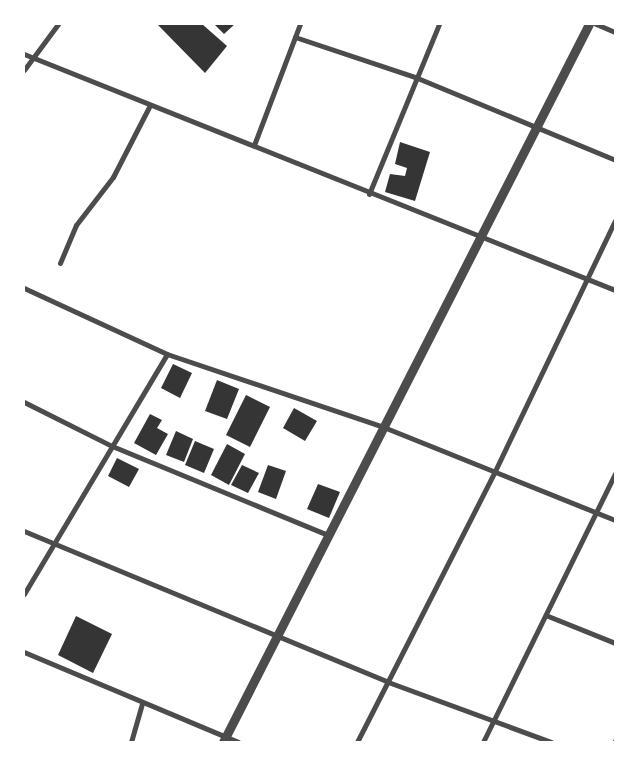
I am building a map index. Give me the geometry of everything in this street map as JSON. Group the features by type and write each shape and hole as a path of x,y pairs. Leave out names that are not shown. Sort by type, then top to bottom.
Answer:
{"street":[{"path":"24,70 58,24"},
{"path":"254,145 300,24"},
{"path":"369,194 415,77 439,24"},
{"path":"224,740 279,635 382,426 589,24"},
{"path":"596,24 615,32"},
{"path":"295,36 415,77 615,160"},
{"path":"24,54 149,107 254,145 369,194 481,234 615,290"},
{"path":"60,263 76,225 113,177 149,107"},
{"path":"357,742 494,473 588,280 615,220"},
{"path":"24,288 167,354 382,426 494,473 615,520"},
{"path":"24,594 53,542 167,354"},
{"path":"24,402 112,446 328,535"},
{"path":"483,742 548,616 615,474"},
{"path":"24,531 279,635 388,682 551,742"},
{"path":"548,616 615,643"},
{"path":"24,652 224,740 238,742"},
{"path":"131,742 142,704"}],"building":[{"path":"157,24 202,24 227,46 205,73"},
{"path":"214,24 235,24 224,34"},
{"path":"400,142 430,152 415,201 385,192 390,174 405,176 407,168 395,164"},
{"path":"173,364 192,373 180,398 161,388"},
{"path":"217,380 239,389 227,419 205,411"},
{"path":"246,395 270,407 250,447 226,435"},
{"path":"294,408 317,421 305,441 283,428"},
{"path":"150,414 162,420 157,428 168,434 156,455 134,443"},
{"path":"176,431 193,439 184,462 166,455"},
{"path":"195,441 214,449 204,473 185,465"},
{"path":"227,444 245,454 229,485 211,475"},
{"path":"117,458 139,469 129,487 108,476"},
{"path":"242,465 259,473 248,493 231,485"},
{"path":"268,465 286,471 276,499 258,492"},
{"path":"318,484 340,492 329,518 307,509"},
{"path":"76,616 112,634 93,673 58,655"}]}
